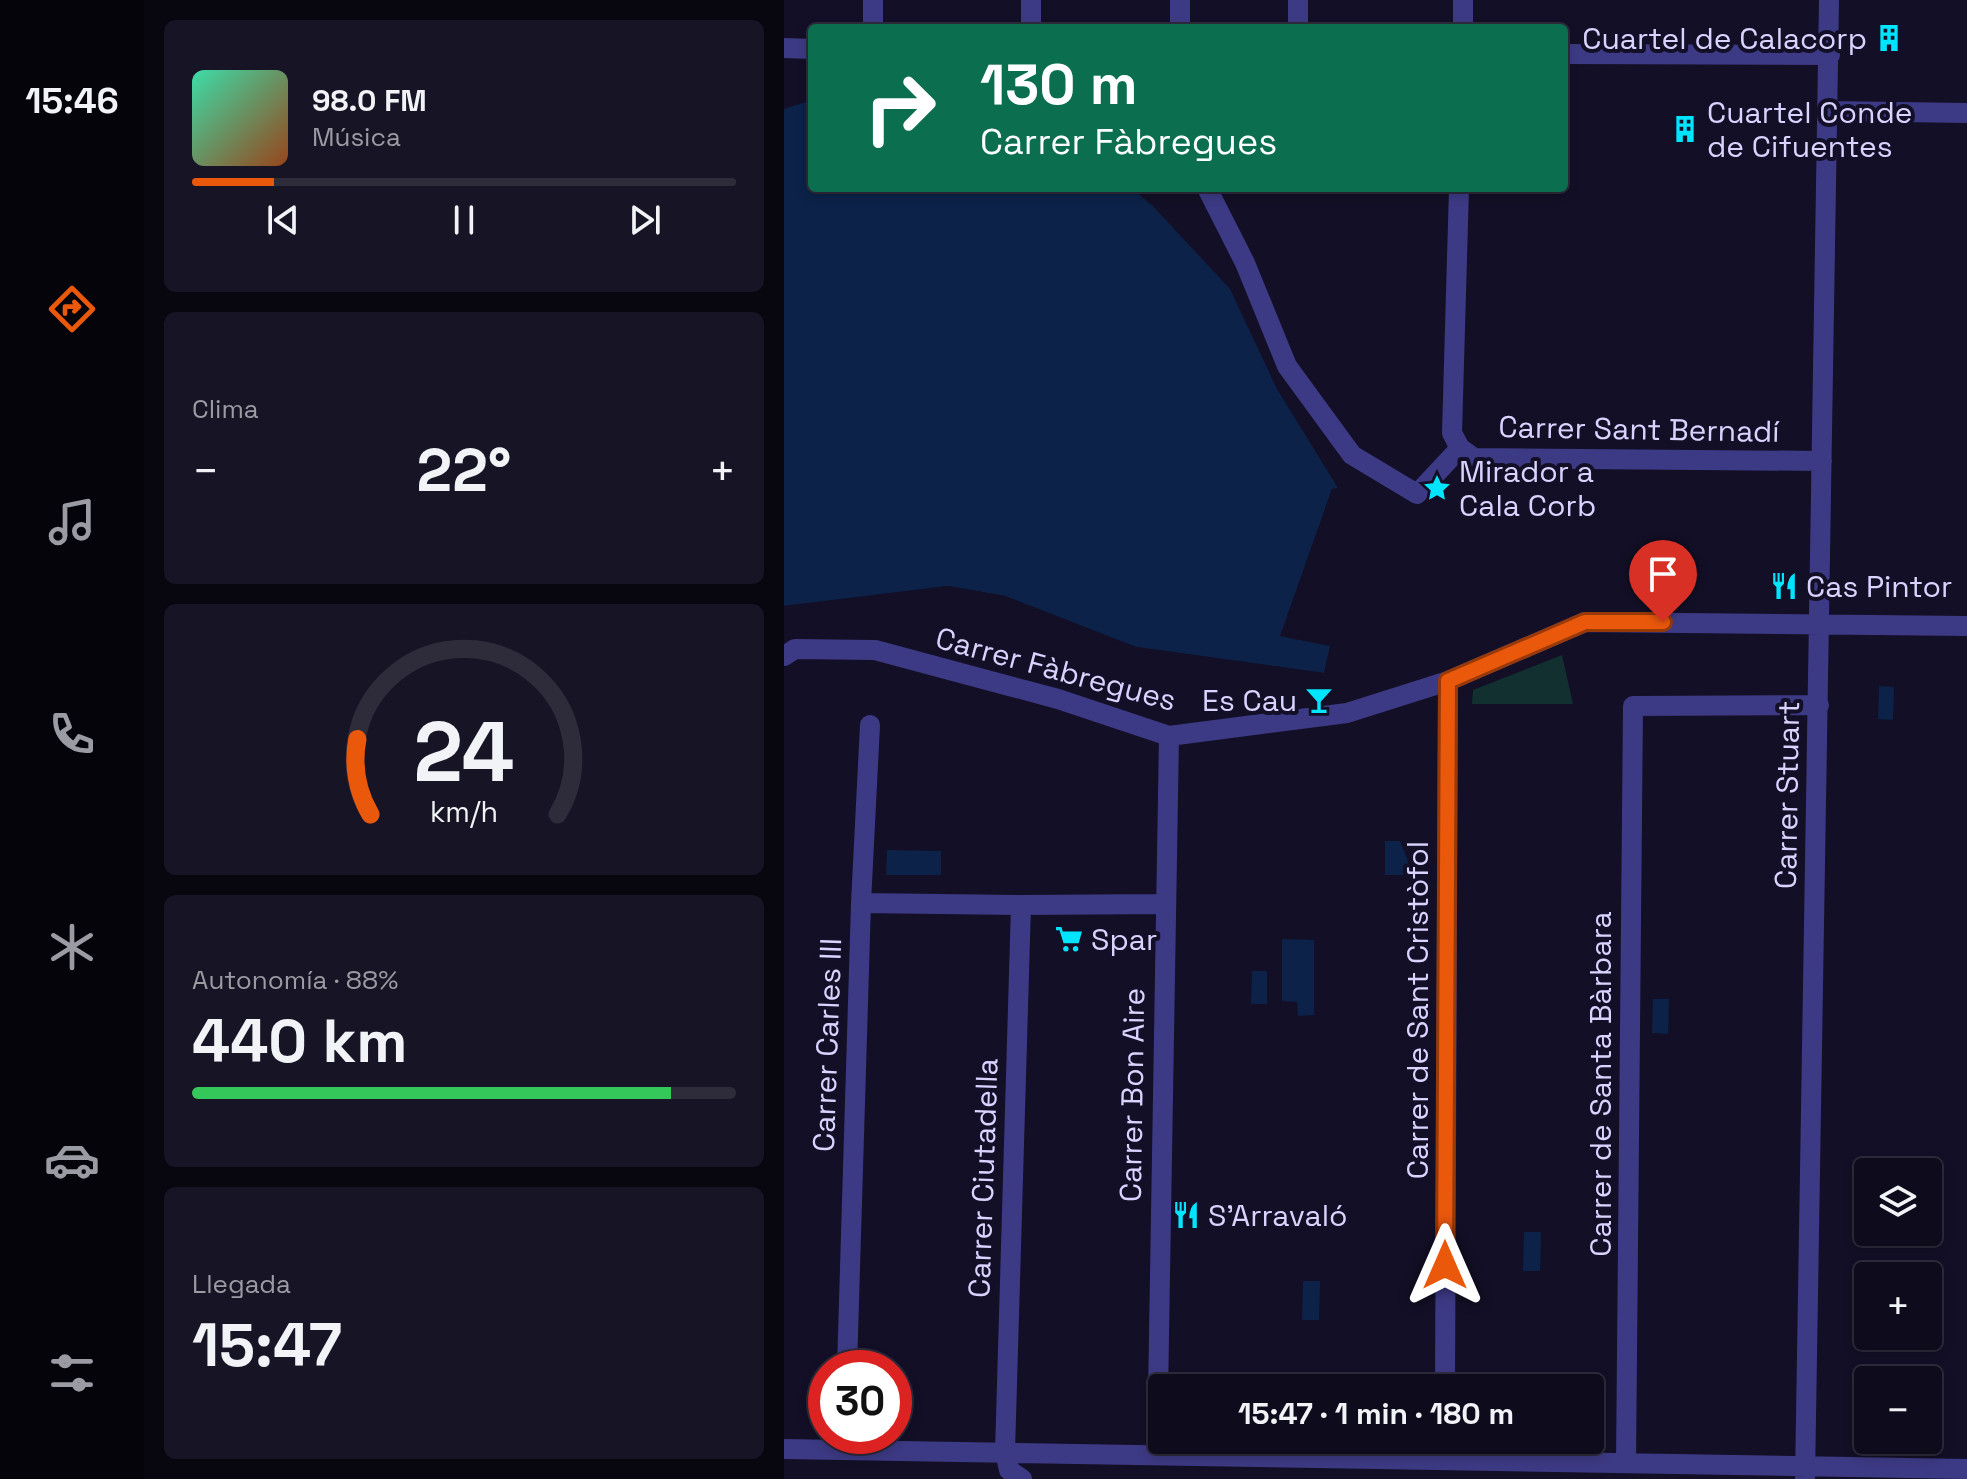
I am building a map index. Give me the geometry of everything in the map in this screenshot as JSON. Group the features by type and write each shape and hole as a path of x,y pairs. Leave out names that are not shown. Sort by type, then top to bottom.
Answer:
{"street":[{"path":"873,0 873,24"},
{"path":"1031,0 1031,24"},
{"path":"1180,0 1180,24"},
{"path":"1298,0 1298,24"},
{"path":"1463,0 1463,24"},
{"name":"Carrer Stuart","path":"1805,1475 1829,0"},
{"path":"784,48 808,49"},
{"path":"1568,54 1830,55"},
{"path":"1828,111 1967,113"},
{"path":"1209,192 1245,263 1287,366 1352,455 1417,494 1460,448 1452,433 1459,192"},
{"name":"Carrer Sant Bernadí","path":"1460,448 1474,458 1822,461"},
{"name":"Carrer Fàbregues","path":"784,656 795,649 875,650 1058,699 1169,736 1347,713 1448,681 1585,622 1820,624"},
{"path":"1820,624 1967,626"},
{"name":"Carrer de Sant Cristòfol","path":"1445,1374 1448,681"},
{"name":"Carrer de Santa Bàrbara","path":"1626,1462 1633,706 1819,705"},
{"name":"Carrer Carles III","path":"848,1350 861,903 870,725"},
{"name":"Carrer Bon Aire","path":"1157,1455 1169,736"},
{"path":"861,903 1165,904"},
{"name":"Carrer Ciutadella","path":"1005,1452 1021,905"},
{"path":"784,1449 808,1447"},
{"path":"912,1447 1005,1452 1214,1454"},
{"path":"1005,1452 1009,1470 1022,1479"},
{"path":"1505,1454 1805,1475 1967,1469"}],"green space":[{"path":"1562,655 1573,704 1472,704 1473,690"}],"water":[{"path":"808,101 808,192 1136,192 1152,205 1230,289 1277,389 1338,488 1332,489 1281,636 1331,646 1324,673 1136,647 1005,596 948,586 784,606 784,109"},
{"path":"1879,686 1894,687 1893,720 1878,719"},
{"path":"1385,841 1400,841 1408,861 1408,875 1385,875"},
{"path":"887,850 941,851 941,875 886,875"},
{"path":"1282,939 1314,940 1314,1015 1298,1016 1297,1002 1282,1001"},
{"path":"1252,971 1267,971 1267,1004 1251,1004"},
{"path":"1653,999 1669,999 1668,1034 1652,1033"},
{"path":"1524,1232 1541,1232 1540,1271 1523,1271"},
{"path":"1303,1281 1320,1281 1319,1320 1302,1320"}],"pier":[{"path":"1332,489 1341,491 1335,492 1285,633 1333,644 1325,677 1135,651 1003,600 948,590 784,610 784,606 948,586 1005,596 1136,647 1324,673 1330,646 1280,636"}],"place":[{"name":"Cuartel de Calacorp","path":"1889,38"},
{"name":"Cuartel Conde de Cifuentes","path":"1685,129"},
{"name":"Mirador a Cala Corb","path":"1437,488"},
{"name":"Cas Pintor","path":"1784,586"},
{"name":"Es Cau","path":"1319,700"},
{"name":"Spar","path":"1069,939"},
{"name":"S'Arravaló","path":"1186,1215"}],"route":[{"path":"1445,1265 1448,681 1585,622 1663,622"}]}
